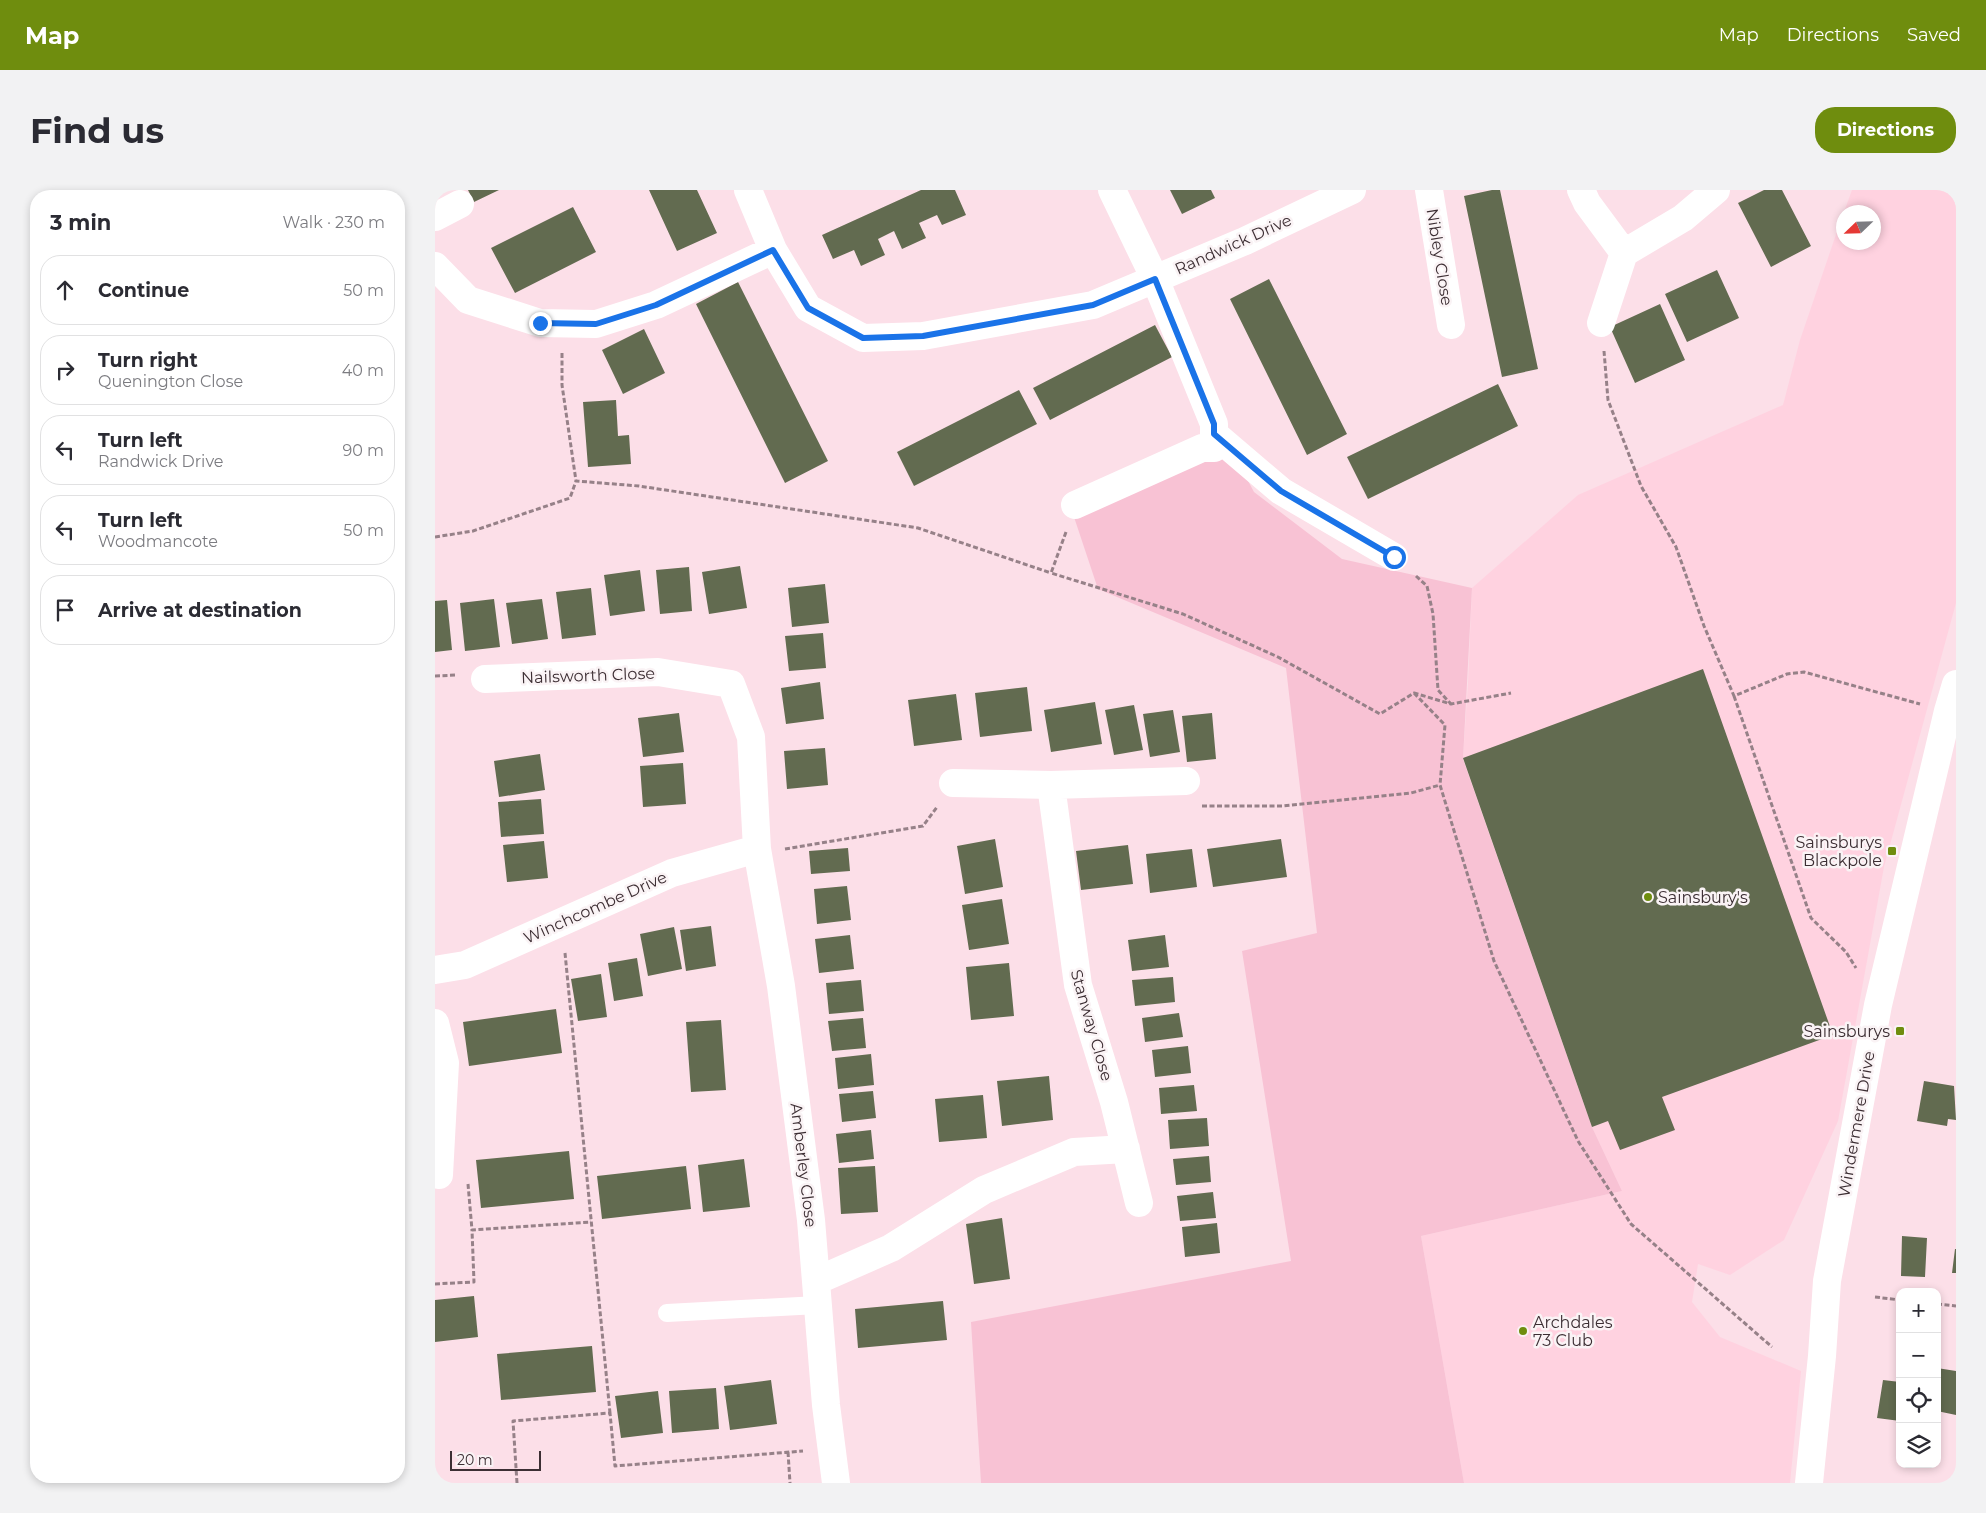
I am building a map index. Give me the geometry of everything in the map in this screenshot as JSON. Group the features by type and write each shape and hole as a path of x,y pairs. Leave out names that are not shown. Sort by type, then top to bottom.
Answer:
{"street":[{"name":"Randwick Drive","path":"747,190 773,250 808,308 863,338 923,336 1093,305 1245,241 1352,190"},
{"path":"1075,505 1202,448 1214,448 1214,424 1155,279 1112,190"},
{"name":"Nibley Close","path":"1429,190 1451,324"},
{"path":"1581,190 1587,204 1624,253"},
{"path":"1601,323 1624,253 1683,218 1716,190"},
{"path":"435,218 460,204"},
{"path":"435,266 468,300 540,323 596,324 656,305 773,250"},
{"path":"1214,434 1281,491 1394,557"},
{"name":"Nailsworth Close","path":"485,679 657,672 731,684 751,737 757,851"},
{"name":"Windermere Drive","path":"1809,1483 1822,1356 1827,1281 1878,1005 1956,684"},
{"path":"953,783 1051,785 1186,781"},
{"name":"Stanway Close","path":"1051,785 1077,985 1114,1102 1139,1203"},
{"name":"Winchcombe Drive","path":"435,970 465,965 672,873 757,851"},
{"name":"Amberley Close","path":"757,851 781,986 811,1220 826,1405 836,1483"},
{"path":"435,1023 445,1063 439,1175"},
{"path":"817,1293 993,1186 1074,1152 1126,1149"}],"lane":[{"path":"667,1313 817,1293"}],"path":[{"path":"435,537 473,532 570,498 576,481 562,385 563,341 568,323"},
{"path":"1601,323 1608,400 1641,486 1676,547 1704,626 1734,696 1811,918 1846,952 1878,1005"},
{"path":"576,481 639,486 918,528 1051,573 1183,614 1278,657 1380,714 1414,693 1451,704 1511,693"},
{"path":"1051,573 1075,505"},
{"path":"1394,557 1427,586 1433,614 1438,690 1451,704"},
{"path":"1734,696 1787,674 1804,672 1874,693 1948,711"},
{"path":"1414,693 1445,725 1440,786 1494,961 1577,1141 1631,1224 1772,1346"},
{"path":"1186,781 1198,806 1282,806 1411,793 1440,786"},
{"path":"757,851 923,826 953,783"},
{"path":"562,922 615,1466 832,1448"},
{"path":"435,1284 474,1282 472,1230 591,1222"},
{"path":"1875,1297 1896,1300"},
{"path":"1941,1304 1956,1306"},
{"path":"517,1483 513,1421 610,1413"},
{"path":"788,1452 790,1483"}],"shaded area":[{"path":"1852,190 1956,190 1956,603 1884,867 1838,1121 1784,1240 1730,1275 1698,1264 1692,1302 1720,1337 1801,1371 1790,1483 1464,1483 1421,1236 1622,1191 1592,1127 1463,758 1472,588 1578,495 1783,405 1800,340 1836,235 1836,250 1881,250 1881,205 1847,205"},
{"path":"1225,438 1254,492 1342,559 1472,588 1463,759 1592,1127 1622,1191 1421,1236 1464,1483 981,1483 971,1322 1291,1261 1242,951 1317,933 1286,668 1098,589 1072,511"}],"building":[{"path":"468,190 499,190 474,202"},
{"path":"649,190 697,190 717,233 677,251"},
{"path":"921,190 955,190 966,215 942,225 937,215 919,223 926,238 902,249 894,231 878,239 885,255 861,266 854,250 833,259 822,235"},
{"path":"1170,190 1211,190 1215,198 1182,214"},
{"path":"1500,190 1538,369 1502,377 1464,196"},
{"path":"1764,190 1782,190 1811,246 1771,267 1738,203"},
{"path":"573,207 596,252 515,293 491,248"},
{"path":"1717,270 1739,318 1687,342 1665,294"},
{"path":"1269,279 1347,434 1307,455 1230,299"},
{"path":"738,282 828,461 785,483 696,304"},
{"path":"1660,304 1685,360 1635,383 1610,327"},
{"path":"1155,325 1172,357 1050,420 1033,388"},
{"path":"644,329 665,373 623,394 602,350"},
{"path":"1498,384 1518,426 1368,499 1347,457"},
{"path":"1019,390 1037,424 914,486 897,452"},
{"path":"616,400 618,436 629,435 631,464 588,467 583,402"},
{"path":"740,566 747,608 709,614 702,572"},
{"path":"689,567 692,611 660,614 656,570"},
{"path":"640,570 645,611 610,616 604,575"},
{"path":"825,584 829,623 792,627 788,588"},
{"path":"591,588 596,635 562,639 556,592"},
{"path":"494,599 500,647 465,651 460,603"},
{"path":"542,599 548,639 512,644 506,603"},
{"path":"447,600 452,650 435,652 435,601"},
{"path":"823,633 826,668 789,671 785,636"},
{"name":"Sainsbury's","path":"1703,669 1833,1035 1662,1097 1675,1130 1620,1150 1608,1121 1592,1127 1463,758"},
{"path":"820,682 824,719 786,724 781,688"},
{"path":"1027,687 1032,731 980,737 975,693"},
{"path":"956,694 962,740 914,746 908,700"},
{"path":"1095,702 1102,744 1051,752 1044,710"},
{"path":"1134,705 1143,750 1114,755 1105,710"},
{"path":"1173,710 1180,752 1150,757 1143,714"},
{"path":"679,713 684,752 643,757 638,718"},
{"path":"1212,713 1216,759 1187,762 1182,716"},
{"path":"825,748 828,785 787,789 784,751"},
{"path":"540,754 545,790 499,797 494,761"},
{"path":"683,763 686,804 643,807 640,766"},
{"path":"541,799 544,834 501,837 498,802"},
{"path":"995,839 1003,887 965,894 957,846"},
{"path":"1281,839 1287,877 1213,887 1207,849"},
{"path":"544,841 548,878 507,882 503,845"},
{"path":"1128,845 1133,884 1081,890 1076,851"},
{"path":"848,848 850,871 811,874 809,851"},
{"path":"1192,849 1197,887 1150,893 1146,854"},
{"path":"847,886 851,920 817,924 814,889"},
{"path":"1002,899 1009,944 969,950 962,905"},
{"path":"711,926 716,966 686,971 680,930"},
{"path":"674,927 682,969 648,976 640,934"},
{"path":"850,935 854,969 819,973 815,939"},
{"path":"1165,935 1169,967 1132,971 1128,940"},
{"path":"637,958 643,996 614,1001 608,963"},
{"path":"1009,963 1014,1016 971,1020 966,967"},
{"path":"601,974 607,1017 578,1021 571,979"},
{"path":"1173,977 1175,1002 1135,1006 1132,980"},
{"path":"861,980 864,1011 829,1014 826,983"},
{"path":"556,1009 562,1053 469,1066 463,1022"},
{"path":"1179,1013 1183,1037 1145,1042 1142,1018"},
{"path":"863,1018 866,1048 832,1051 828,1021"},
{"path":"721,1020 726,1090 691,1092 686,1022"},
{"path":"1188,1046 1191,1073 1155,1077 1152,1050"},
{"path":"871,1054 874,1085 838,1089 835,1058"},
{"path":"1049,1076 1053,1120 1002,1126 997,1081"},
{"path":"1924,1081 1954,1086 1956,1120 1948,1119 1947,1126 1917,1121"},
{"path":"1194,1085 1197,1111 1161,1114 1159,1088"},
{"path":"873,1091 876,1118 842,1122 839,1094"},
{"path":"983,1095 987,1138 939,1142 935,1099"},
{"path":"1207,1118 1209,1146 1170,1149 1168,1120"},
{"path":"871,1130 874,1159 839,1163 836,1134"},
{"path":"569,1151 574,1199 481,1208 476,1160"},
{"path":"1209,1156 1211,1182 1176,1185 1173,1159"},
{"path":"744,1159 750,1207 703,1212 698,1165"},
{"path":"686,1166 691,1209 602,1219 597,1176"},
{"path":"875,1166 878,1212 841,1214 838,1168"},
{"path":"1213,1192 1216,1218 1180,1221 1177,1196"},
{"path":"1002,1218 1010,1279 974,1284 966,1224"},
{"path":"1217,1223 1220,1253 1185,1257 1182,1227"},
{"path":"1902,1236 1927,1238 1925,1277 1901,1276"},
{"path":"1955,1249 1956,1273 1952,1273"},
{"path":"474,1296 478,1337 435,1342 435,1300"},
{"path":"943,1301 947,1340 858,1348 855,1309"},
{"path":"592,1346 596,1392 501,1400 497,1354"},
{"path":"1941,1369 1956,1371 1956,1415 1941,1412"},
{"path":"771,1380 777,1424 730,1430 724,1386"},
{"path":"1883,1380 1896,1382 1896,1420 1877,1418"},
{"path":"716,1388 719,1429 672,1433 669,1391"},
{"path":"658,1391 663,1433 621,1438 615,1396"}],"place":[{"name":"Sainsburys Blackpole","path":"1892,851"},
{"name":"Sainsbury's","path":"1648,897"},
{"name":"Sainsburys","path":"1900,1031"},
{"name":"Archdales 73 Club","path":"1523,1331"}],"route":[{"path":"540,323 596,324 656,305 773,250 808,308 863,338 923,336 1093,305 1155,279 1214,424 1214,434 1281,491 1394,557"}]}
